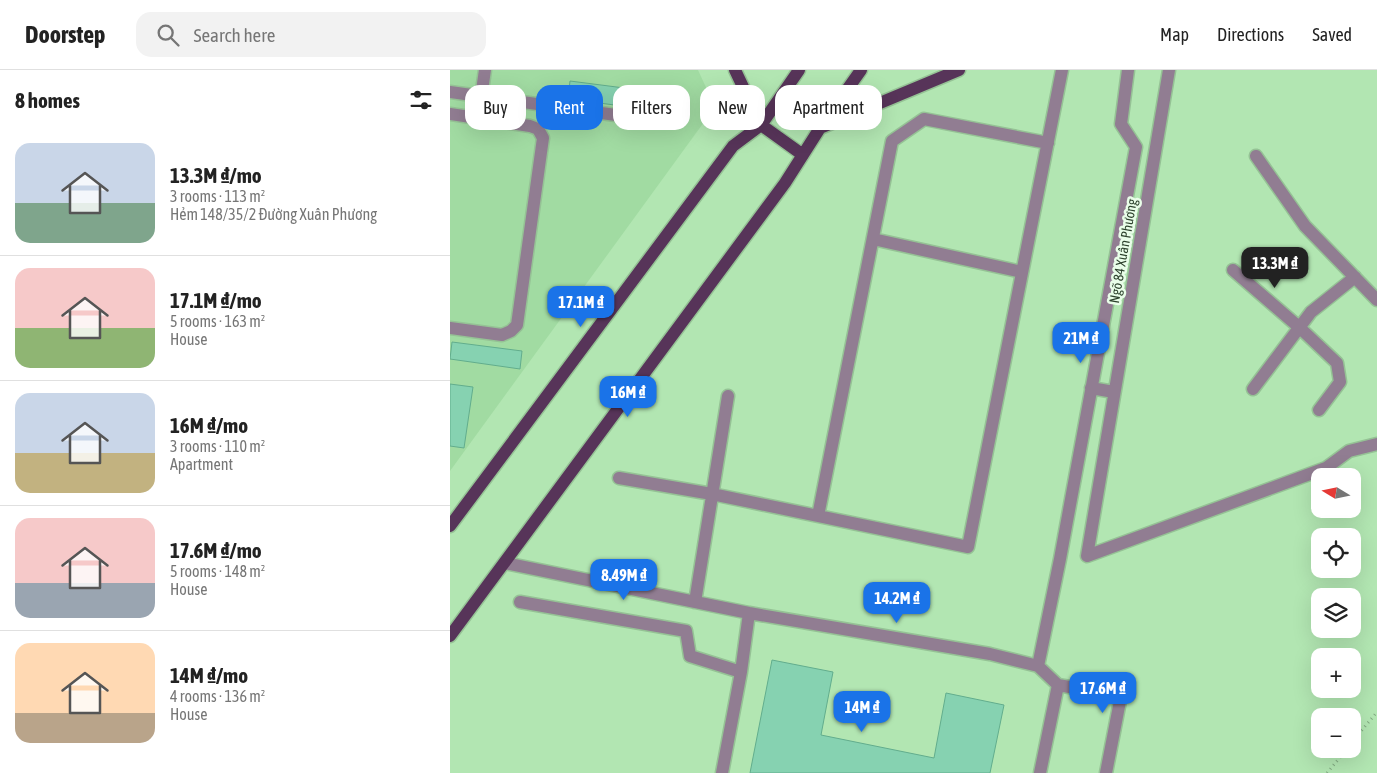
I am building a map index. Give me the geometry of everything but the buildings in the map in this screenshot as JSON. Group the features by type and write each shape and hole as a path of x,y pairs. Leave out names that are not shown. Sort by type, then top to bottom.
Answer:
{"main road":[{"path":"735,70 742,85"},
{"path":"765,119 798,70"},
{"path":"850,85 861,70"},
{"path":"882,102 959,70"},
{"path":"765,128 803,155"},
{"path":"452,519 733,146 754,130"},
{"path":"450,636 785,183 819,130"}],"street":[{"path":"483,85 485,70"},
{"path":"619,478 712,494 968,547 1062,70"},
{"path":"1038,666 1060,559 1090,388 1136,147 1121,124 1128,70"},
{"name":"Ngõ 84 Xuân Phương","path":"1169,70 1087,556 1326,468 1349,451 1377,444"},
{"path":"450,92 465,94"},
{"path":"526,102 613,115"},
{"path":"450,114 465,116"},
{"path":"818,516 892,141 924,120 1048,143"},
{"path":"450,328 502,335 511,331 517,324 543,138 538,129 526,125"},
{"path":"1256,156 1305,226 1377,300"},
{"path":"873,239 1022,272"},
{"path":"1233,270 1337,363 1340,382 1319,410"},
{"path":"1253,389 1311,312 1355,277"},
{"path":"1090,388 1114,392"},
{"path":"695,602 728,396"},
{"path":"504,563 749,613 990,654 1038,666 1058,685 1121,696 1106,773"},
{"path":"520,602 686,632 690,656 741,672"},
{"path":"722,773 741,672 749,613"},
{"path":"1040,773 1058,685"}],"path":[{"path":"1361,731 1377,712"},
{"path":"1327,773 1340,758"}],"shaded area":[{"path":"450,70 698,70 705,85 700,85 700,128 450,471"}]}
